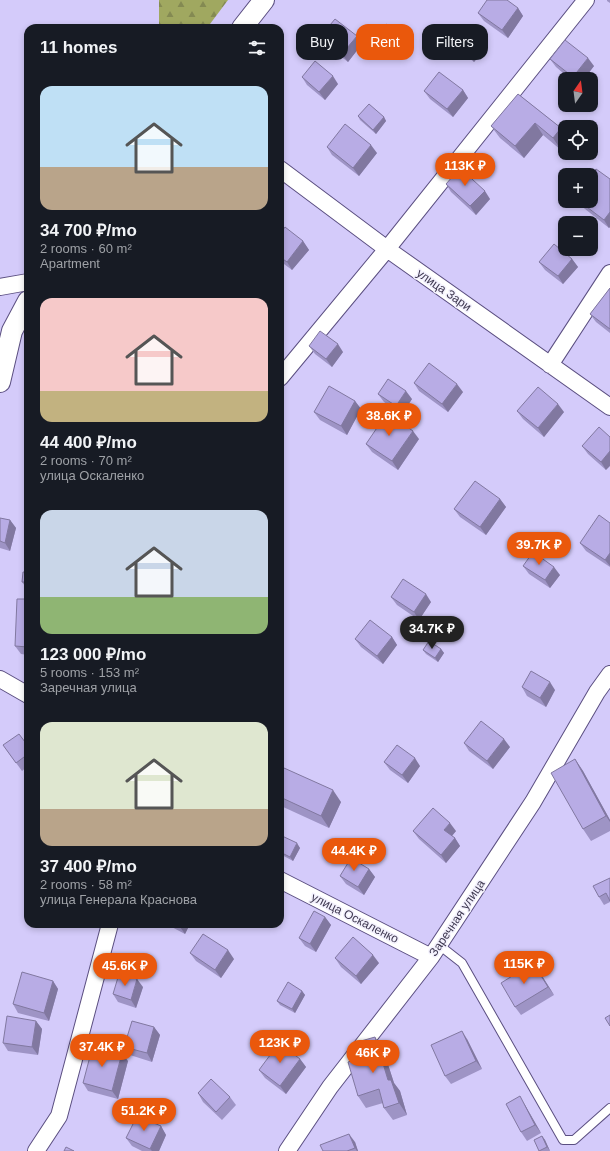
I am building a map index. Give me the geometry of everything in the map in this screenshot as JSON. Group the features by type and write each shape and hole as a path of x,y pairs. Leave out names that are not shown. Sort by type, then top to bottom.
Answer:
{"street":[{"path":"245,24 264,0"},
{"path":"284,373 586,0"},
{"name":"улица Зари","path":"284,172 386,249 610,407"},
{"path":"550,365 610,273"},
{"path":"0,287 24,283"},
{"path":"0,382 12,331 24,308"},
{"name":"Заречная улица","path":"287,1151 330,1087 435,951 533,802 597,692 610,674"},
{"path":"0,679 24,693"},
{"name":"улица Оскаленко","path":"284,882 435,951"},
{"path":"36,1151 59,1116 109,928"}],"lane":[{"path":"435,951 462,964 563,1140 574,1140 610,1108"}],"green space":[{"path":"159,0 228,0 210,24 159,24"}],"building":[{"path":"487,0 507,0 518,8 502,30 478,13"},
{"path":"335,19 341,24 331,24"},
{"path":"348,29 356,35 348,47"},
{"path":"565,40 588,58 577,72 567,72 550,59"},
{"path":"315,61 333,76 319,92 302,77"},
{"path":"439,72 463,90 447,109 424,91"},
{"path":"518,94 558,126 558,132 553,138 535,123 515,146 491,126"},
{"path":"369,104 384,117 373,130 358,116"},
{"path":"345,124 371,145 353,168 327,147"},
{"path":"460,168 485,191 470,206 446,184"},
{"path":"598,170 610,179 610,212 604,220 588,208 598,208"},
{"path":"285,227 303,241 287,262 284,260"},
{"path":"554,244 558,247 558,256 568,256 572,259 558,276 539,262"},
{"path":"610,288 610,329 590,314"},
{"path":"320,331 338,344 326,359 309,346"},
{"path":"429,363 457,384 442,404 414,383"},
{"path":"388,379 406,391 396,406 378,394"},
{"path":"329,386 355,401 341,426 314,412"},
{"path":"538,387 558,404 538,428 517,411"},
{"path":"387,413 413,431 392,461 366,444"},
{"path":"599,427 610,437 610,451 601,462 582,446"},
{"path":"475,481 500,499 480,527 454,509"},
{"path":"599,515 610,523 610,553 605,560 580,543"},
{"path":"0,518 10,520 5,543 0,541"},
{"path":"533,552 554,567 545,580 523,566"},
{"path":"23,572 24,572 24,582 22,582"},
{"path":"403,579 426,594 414,612 391,597"},
{"path":"17,599 24,599 24,647 15,646"},
{"path":"370,620 392,637 377,656 355,639"},
{"path":"429,641 441,649 435,658 423,650"},
{"path":"531,671 550,682 540,698 522,687"},
{"path":"481,721 504,739 487,761 464,743"},
{"path":"19,734 24,741 24,757 16,763 3,745"},
{"path":"397,745 415,758 402,775 384,762"},
{"path":"575,759 606,816 583,829 551,773"},
{"path":"284,768 333,790 321,816 284,799"},
{"path":"433,808 450,823 444,830 455,838 441,855 413,831"},
{"path":"284,837 297,843 290,857 284,854"},
{"path":"351,858 369,869 358,887 340,876"},
{"path":"610,878 610,901 606,893 599,897 593,886"},
{"path":"314,911 325,917 310,944 299,938"},
{"path":"203,934 228,950 215,970 190,953"},
{"path":"353,937 373,955 356,976 335,958"},
{"path":"533,963 548,987 515,1007 501,983"},
{"path":"22,972 53,981 44,1013 13,1004"},
{"path":"119,974 137,979 131,1000 113,994"},
{"path":"288,982 302,991 292,1009 277,1001"},
{"path":"610,1015 610,1026 605,1018"},
{"path":"7,1016 36,1021 32,1047 3,1043"},
{"path":"132,1021 154,1027 147,1053 124,1047"},
{"path":"462,1031 476,1061 445,1076 431,1045"},
{"path":"375,1037 388,1080 391,1080 399,1103 384,1108 379,1089 358,1096 348,1062 366,1056 361,1041"},
{"path":"279,1043 300,1059 280,1086 259,1070"},
{"path":"93,1045 122,1053 112,1091 83,1083"},
{"path":"211,1079 230,1097 216,1112 198,1093"},
{"path":"520,1096 535,1125 521,1132 506,1104"},
{"path":"137,1116 161,1126 150,1149 126,1138"},
{"path":"349,1134 355,1148 347,1151 323,1151 320,1145"},
{"path":"542,1136 547,1147 539,1151 534,1140"},
{"path":"66,1147 74,1151 64,1151"}]}
